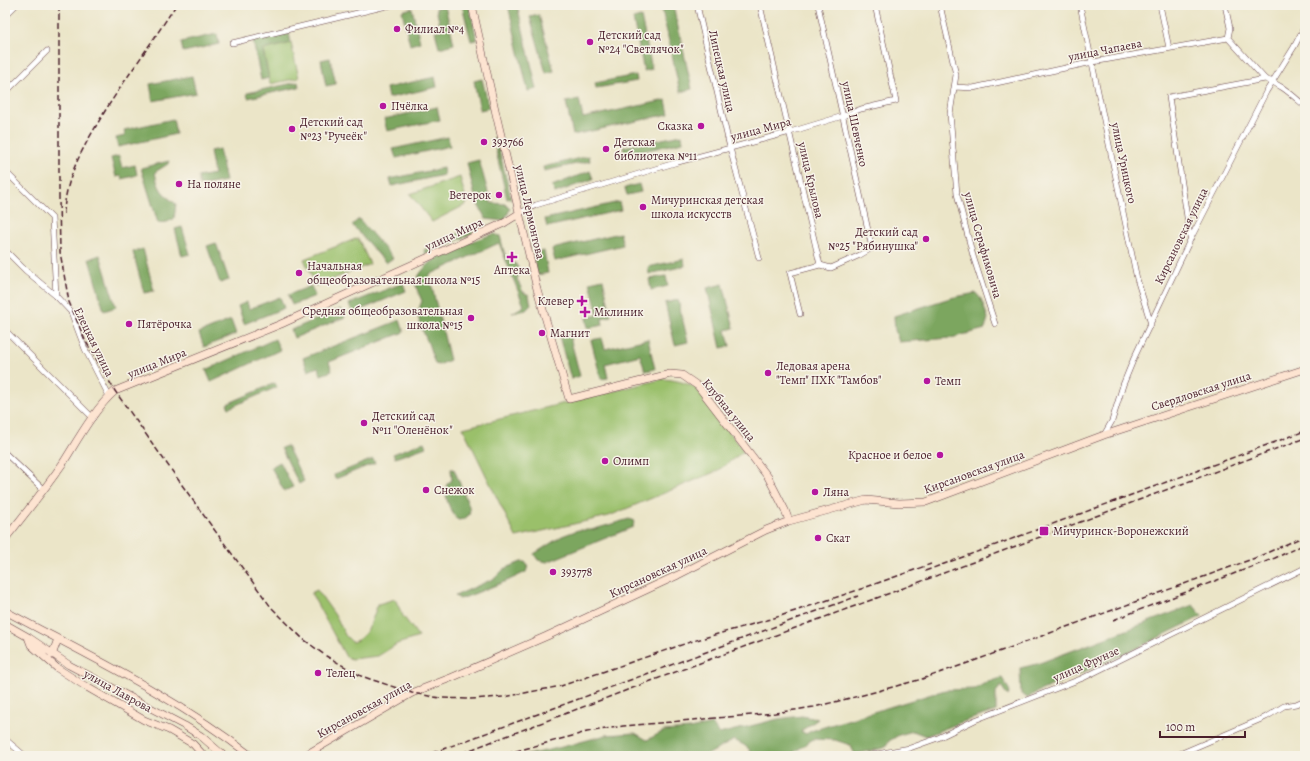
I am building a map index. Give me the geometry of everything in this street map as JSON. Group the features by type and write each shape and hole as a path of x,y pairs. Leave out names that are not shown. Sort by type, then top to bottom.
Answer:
{"main road":[{"name":"улица Лермонтова","path":"472,5 498,124 537,289 570,399"},
{"name":"улица Мира","path":"5,539 44,490 94,418 110,396 115,392 244,340 342,297 504,223 520,213"},
{"name":"Свердловская улица","path":"1104,435 1305,369"},
{"name":"Клубная улица","path":"570,399 670,374 682,375 698,386 768,477 789,521"},
{"name":"Кирсановская улица","path":"304,756 412,693 453,677 547,636 678,575 766,530 789,521 866,500 899,503 926,502 1104,435"},
{"path":"5,611 112,667 201,720 250,756"},
{"name":"улица Лаврова","path":"5,624 28,637 52,655 185,726 201,736 224,756"},
{"name":"улица Лаврова","path":"28,637 31,645 57,668 144,720 169,730 193,744 204,756"},
{"path":"52,655 58,639"}],"street":[{"path":"5,16 16,5"},
{"path":"232,43 391,5"},
{"name":"Липецкая улица","path":"697,5 730,148 759,258"},
{"name":"улица Крылова","path":"760,5 820,265"},
{"name":"улица Шевченко","path":"818,5 872,248 831,268 820,265"},
{"name":"улица Мира","path":"520,213 536,205 678,162 790,132 861,109 896,101 875,5"},
{"name":"улица Серафимовича","path":"940,5 956,75 950,114 957,194 973,256 995,324"},
{"name":"улица Урицкого","path":"1080,5 1137,280 1151,324"},
{"path":"1160,5 1169,48"},
{"path":"1225,5 1230,28 1228,38 1265,78 1284,88 1305,106"},
{"name":"Кирсановская улица","path":"1104,435 1112,421 1129,371 1190,238 1272,81 1294,47 1305,26"},
{"name":"улица Чапаева","path":"954,87 974,88 1093,62 1228,38"},
{"path":"5,93 47,51"},
{"path":"1190,238 1169,97 1265,78"},
{"path":"5,171 52,218 56,296"},
{"name":"Елецкая улица","path":"5,250 25,270 56,296 71,312 85,349 110,396"},
{"path":"800,314 790,273 820,265"},
{"path":"5,330 94,418"},
{"path":"5,453 44,490"},
{"name":"улица Фрунзе","path":"866,756 910,748 938,738 975,720 1084,678 1305,568"},
{"path":"1175,756 1266,717 1284,706 1296,704 1305,700"},
{"path":"5,739 25,756"}],"green space":[{"path":"462,5 469,5 477,40 471,41"},
{"path":"508,5 517,5 537,89 528,91"},
{"path":"661,5 673,5 692,89 680,92"},
{"path":"445,6 454,44 439,48 435,31 441,30 436,8"},
{"path":"412,8 420,42 410,45 402,11"},
{"path":"539,15 554,71 546,73 530,17"},
{"path":"641,17 652,69 644,71 633,19"},
{"path":"289,33 291,43 263,50 269,78 261,80 253,41"},
{"path":"217,34 219,44 183,52 181,42"},
{"path":"291,43 299,78 270,84 263,50"},
{"path":"330,58 336,84 326,86 321,60"},
{"path":"636,75 637,81 596,88 595,83"},
{"path":"192,76 196,93 153,101 150,84"},
{"path":"435,77 437,87 388,98 386,88"},
{"path":"482,79 489,108 480,110 474,81"},
{"path":"298,82 299,87 248,98 247,93"},
{"path":"579,99 583,118 666,100 669,114 573,135 566,102"},
{"path":"437,107 440,120 387,131 384,119"},
{"path":"173,119 176,134 118,147 116,138 125,136 124,130"},
{"path":"682,135 683,142 625,155 623,147"},
{"path":"448,137 450,146 396,158 393,149"},
{"path":"496,137 511,198 507,199 493,138"},
{"path":"219,149 226,181 200,186 198,177 214,174 210,151"},
{"path":"119,156 122,168 135,165 137,175 122,179 121,176 116,177 111,158"},
{"path":"589,156 590,161 544,171 543,167"},
{"path":"479,160 491,203 505,204 510,209 504,221 486,219 476,201 467,163"},
{"path":"169,161 168,164 155,172 161,190 176,204 174,219 167,222 158,223 141,168"},
{"path":"443,168 444,175 392,186 390,179"},
{"path":"590,171 593,179 555,193 552,186"},
{"path":"460,177 467,204 432,222 410,194"},
{"path":"639,184 641,192 627,195 625,188"},
{"path":"619,202 621,210 547,227 545,219"},
{"path":"359,219 393,258 386,263 352,225"},
{"path":"182,227 190,254 182,256 175,229"},
{"path":"470,228 473,233 426,255 424,250"},
{"path":"620,233 623,245 555,261 552,249"},
{"path":"494,234 500,236 504,252 508,260 515,263 520,271 517,279 523,292 529,295 531,305 526,310 512,313 524,306 499,243 429,275 450,360 439,365 435,364 421,328 419,318 422,301 416,284 419,275 437,258 461,246"},
{"path":"358,238 370,264 316,286 304,259"},
{"path":"216,243 229,280 220,283 207,246"},
{"path":"143,249 154,291 144,293 133,252"},
{"path":"544,251 548,273 537,275 533,253"},
{"path":"100,255 116,307 104,311 89,259"},
{"path":"684,259 685,266 649,274 648,267"},
{"path":"666,276 668,286 651,290 649,279"},
{"path":"603,279 611,316 602,318 603,325 588,328 586,318 598,315 590,282"},
{"path":"403,283 406,291 353,313 349,304"},
{"path":"723,284 734,328 726,330 730,346 721,348 707,288"},
{"path":"311,286 315,296 292,305 288,295"},
{"path":"976,293 981,299 988,318 985,329 951,338 899,342 895,330 894,316 950,298"},
{"path":"280,297 284,308 244,324 238,306 247,302 249,309"},
{"path":"678,300 688,342 675,345 665,303"},
{"path":"341,309 345,317 294,338 291,330"},
{"path":"231,320 236,334 204,347 199,333"},
{"path":"400,320 404,332 329,362 332,371 321,375 318,367 308,371 303,358"},
{"path":"569,333 580,376 571,379 559,336"},
{"path":"602,338 605,349 648,339 655,369 645,371 640,355 605,364 608,378 601,379 591,340"},
{"path":"275,339 280,350 211,382 206,370"},
{"name":"Олимп","path":"663,379 688,384 696,388 744,451 717,471 609,516 516,537 463,428"},
{"path":"275,383 277,387 229,408 227,404"},
{"path":"424,442 426,447 395,458 393,454"},
{"path":"287,446 304,481 299,484 281,448"},
{"path":"373,459 375,463 335,479 334,475"},
{"path":"280,462 293,487 284,491 271,467"},
{"path":"451,469 454,469 470,509 469,515 464,519 458,520 450,508 447,498 447,484 452,480"},
{"path":"629,519 634,521 633,527 547,562 538,560 534,554 562,536 578,530 591,530"},
{"path":"521,562 525,562 528,566 526,572 466,597 460,599 455,596 495,578 504,569"},
{"path":"317,590 337,618 345,635 352,642 358,640 366,632 378,604 395,599 403,616 419,637 397,644 378,656 352,659 346,657 311,593"},
{"path":"1193,605 1202,616 1129,652 1035,693 1028,698 1021,694 1020,668 1037,664"},
{"path":"1002,678 1010,691 1008,696 1001,686 996,692 996,711 926,736 913,731 899,735 889,741 884,748 855,754 850,745 835,740 813,739 790,755 747,756 750,750 734,740 705,756 523,756 606,735 635,733 647,740 664,731 690,729 712,724 719,734 778,719 802,716 818,719 801,731 806,734 811,731 945,690 975,689 987,682"}],"railway":[{"path":"59,5 60,252 69,302 85,340 115,391 202,513 271,607 303,639 326,656 361,676 412,693 440,698 470,699 504,697 561,686 693,641 771,619 931,564"},
{"path":"64,214 68,186 72,173 84,147 105,111 176,5"},
{"path":"925,571 1305,431"},
{"path":"454,756 651,681 1305,438"},
{"path":"498,756 587,732 623,726 775,713 814,707 867,694 922,679 979,659 1255,558 1305,536"},
{"path":"1113,620 1275,558 1305,544"},
{"path":"424,756 858,596"}],"place":[{"name":"Филиал №4","path":"397,29"},
{"name":"Детский сад №24 \"Светлячок\"","path":"590,42"},
{"name":"Пчёлка","path":"383,106"},
{"name":"Сказка","path":"701,126"},
{"name":"Детский сад №23 \"Ручеёк\"","path":"292,129"},
{"name":"393766","path":"484,142"},
{"name":"Детская библиотека №11","path":"606,149"},
{"name":"На поляне","path":"179,184"},
{"name":"Ветерок","path":"499,195"},
{"name":"Мичуринская детская школа искусств","path":"643,207"},
{"name":"Детский сад №25 \"Рябинушка\"","path":"926,239"},
{"name":"Аптека","path":"512,257"},
{"name":"Начальная общеобразовательная школа №15","path":"299,273"},
{"name":"Клевер","path":"582,301"},
{"name":"Мклиник","path":"585,312"},
{"name":"Средняя общеобразовательная школа №15","path":"471,318"},
{"name":"Пятёрочка","path":"129,324"},
{"name":"Магнит","path":"542,333"},
{"name":"Ледовая арена \"Темп\" ПХК \"Тамбов\"","path":"768,373"},
{"name":"Темп","path":"927,381"},
{"name":"Детский сад №11 \"Оленёнок\"","path":"364,423"},
{"name":"Красное и белое","path":"940,455"},
{"name":"Олимп","path":"605,461"},
{"name":"Снежок","path":"426,490"},
{"name":"Ляна","path":"815,492"},
{"name":"Мичуринск-Воронежский","path":"1044,531"},
{"name":"Скат","path":"818,538"},
{"name":"393778","path":"553,572"},
{"name":"Телец","path":"318,673"}]}
